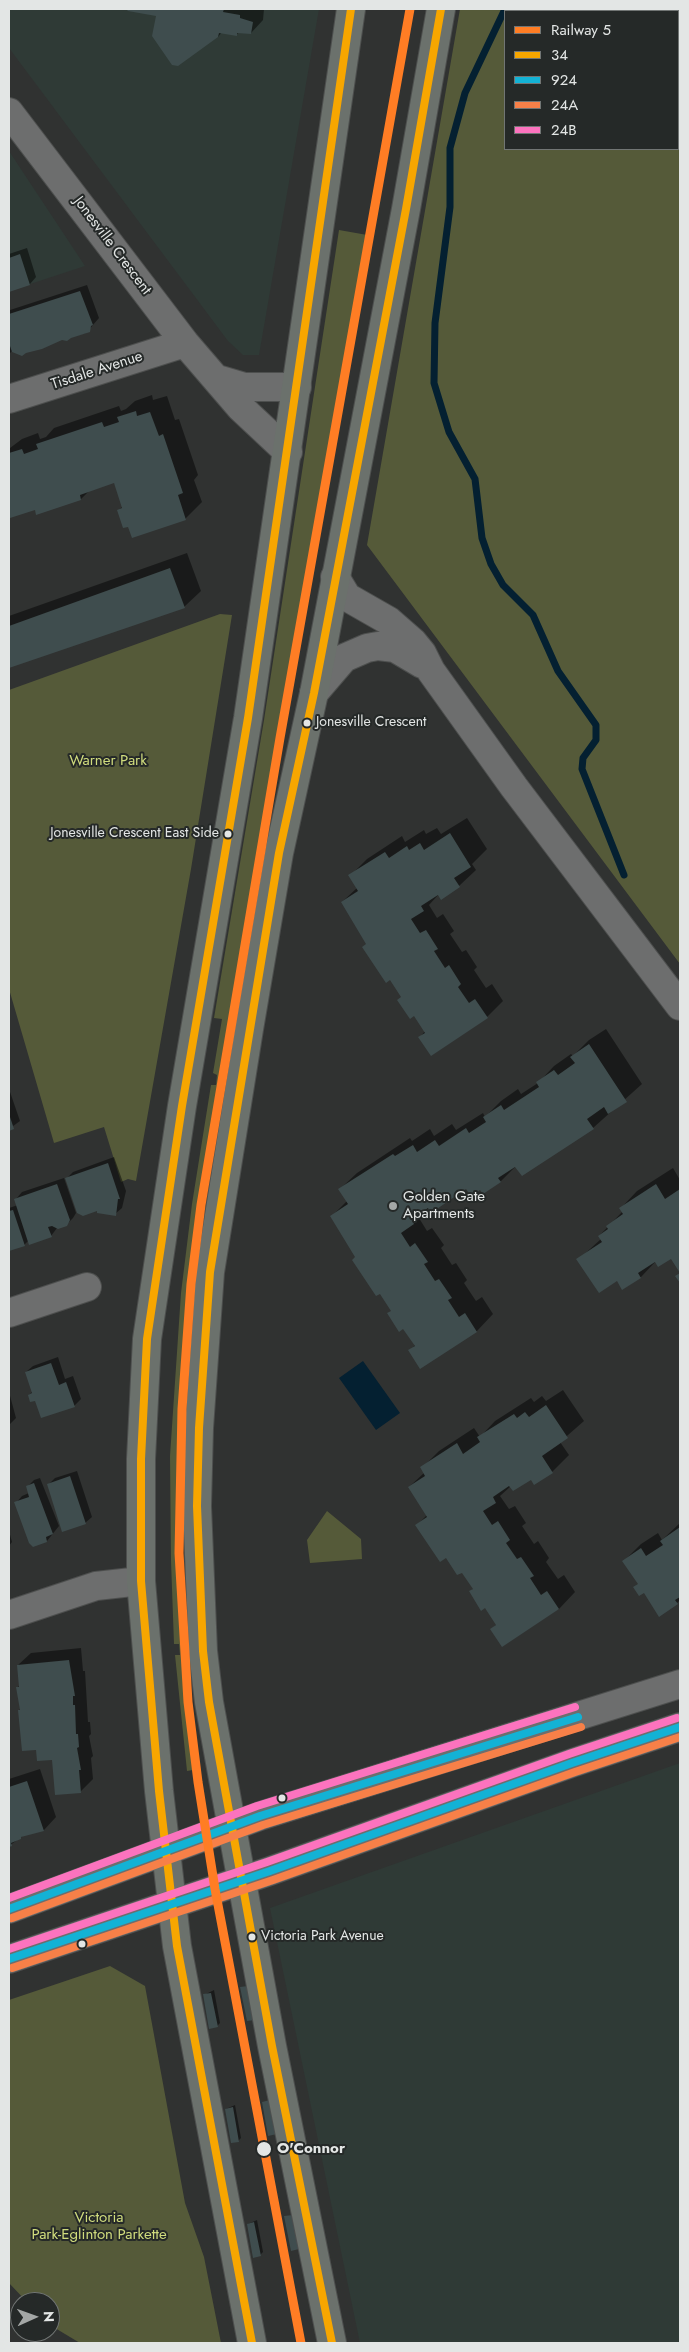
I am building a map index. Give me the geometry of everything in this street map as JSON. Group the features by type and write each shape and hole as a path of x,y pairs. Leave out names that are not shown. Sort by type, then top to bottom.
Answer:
{"main road":[{"path":"252,2343 177,1946 166,1852 141,1581 141,1459 147,1339 182,1106 250,709 351,9"},
{"path":"332,2343 272,2046 209,1702 203,1651 198,1506 199,1428 210,1272 279,853 314,693 406,209 441,9"}],"street":[{"name":"Jonesville Crescent","path":"9,112 185,343 240,407 288,452"},
{"name":"Tisdale Avenue","path":"9,399 185,343"},
{"path":"217,379 244,387 297,386"},
{"path":"335,577 347,597 388,621 413,642 422,653 431,672 514,788 680,1006"},
{"path":"314,693 344,658 372,647 395,648 407,653 431,672"},
{"path":"9,1313 88,1287"},
{"path":"9,1615 96,1586 141,1581"},
{"path":"9,1909 233,1826 680,1684"},
{"path":"9,1959 243,1880 572,1763 680,1727"}],"shaded area":[{"path":"9,9 319,9 259,355 243,355 228,341 9,48"},
{"path":"9,151 85,266 9,291"},
{"path":"680,1763 680,2343 360,2343 270,1908"}],"green space":[{"path":"460,9 616,9 618,10 504,10 504,150 679,150 679,68 680,70 680,964 367,545"},
{"path":"339,230 373,236 247,941 205,1195 191,1312 182,1465 183,1573 188,1665 199,1769 187,1771 175,1655 180,1655 179,1644 174,1644 171,1561 170,1456 181,1293 192,1204 211,1085 216,1085 217,1075 213,1073 222,1019 214,1018 264,720"},
{"name":"Warner Park","path":"220,614 232,615 191,869 136,1181 128,1179 121,1182 104,1127 54,1143 9,989 9,690"},
{"path":"327,1511 361,1539 362,1559 310,1563 307,1540"},
{"name":"Victoria Park-Eglinton Parkette","path":"110,1966 145,1986 185,2203 204,2257 221,2343 80,2343 60,2331 60,2292 18,2292 9,2283 9,2000"}],"water":[{"path":"363,1361 400,1413 376,1430 339,1378"}],"building":[{"path":"126,9 224,9 223,12 240,15 240,18 253,22 251,34 237,33 237,36 219,33 218,37 178,66 172,65 152,36 156,16"},
{"path":"20,254 30,285 9,292 9,258"},
{"path":"80,291 93,325 90,332 67,341 62,340 22,356 12,352 9,343 9,314"},
{"path":"136,411 137,416 150,412 159,436 163,434 183,493 178,495 186,520 132,538 128,527 123,528 117,510 122,508 114,483 80,495 81,500 36,515 35,510 10,518 9,453 22,449 24,454 38,449 36,444 102,422 104,427 119,422 117,417"},
{"path":"170,568 185,608 9,668 9,626"},
{"path":"450,833 471,867 454,878 460,887 441,900 438,895 421,906 424,911 411,919 420,933 426,930 438,949 434,951 445,968 449,965 461,984 458,987 469,1003 475,999 488,1018 431,1056 418,1037 425,1033 414,1016 410,1019 397,1000 401,997 390,980 386,983 362,947 366,944 341,902 358,891 348,875 385,852 389,858 407,846 409,850 420,843 424,850"},
{"name":"Golden Gate Apartments","path":"589,1044 627,1102 608,1114 604,1107 587,1119 594,1129 522,1176 515,1167 498,1178 501,1182 483,1194 480,1190 471,1196 466,1189 431,1213 428,1208 411,1219 414,1224 401,1233 410,1247 415,1243 428,1262 424,1264 435,1281 439,1279 452,1298 448,1300 459,1317 465,1313 477,1332 420,1369 408,1350 415,1346 403,1329 399,1332 387,1313 391,1311 380,1294 376,1296 352,1260 355,1257 330,1216 348,1204 338,1189 393,1154 395,1156 413,1145 417,1152 435,1140 439,1146 466,1128 469,1133 486,1122 483,1117 501,1105 504,1110 539,1087 536,1082 554,1070 558,1075 575,1063 570,1057"},
{"path":"9,1114 14,1129 9,1131"},
{"path":"108,1163 120,1199 118,1199 116,1216 97,1213 97,1211 83,1216 77,1213 65,1178"},
{"path":"57,1184 70,1220 67,1226 58,1229 52,1226 48,1227 52,1237 29,1245 14,1199"},
{"path":"656,1184 665,1199 680,1189 680,1273 671,1259 658,1267 655,1262 638,1273 641,1278 622,1290 617,1281 599,1293 576,1259 602,1242 598,1236 608,1229 606,1226 623,1214 619,1208"},
{"path":"13,1210 25,1246 9,1251 9,1211"},
{"path":"680,1273 680,1283 675,1276"},
{"path":"51,1363 59,1385 66,1382 75,1407 41,1418 35,1401 30,1402 28,1395 32,1393 25,1372"},
{"path":"546,1405 568,1438 542,1456 553,1473 534,1485 531,1480 513,1491 509,1486 493,1497 496,1503 483,1511 492,1525 498,1521 510,1540 506,1543 517,1559 521,1557 534,1576 530,1578 541,1595 547,1591 559,1609 502,1647 490,1629 496,1625 485,1608 481,1611 469,1591 473,1589 462,1573 457,1575 446,1558 440,1562 415,1525 427,1517 408,1487 425,1476 420,1467 457,1443 463,1454 480,1442 477,1437 514,1414 517,1418 525,1412 529,1417"},
{"path":"70,1476 86,1524 62,1532 47,1484"},
{"path":"34,1483 53,1534 46,1537 47,1542 33,1547 29,1543 14,1502 29,1497 26,1486"},
{"path":"680,1527 680,1597 675,1600 678,1604 659,1617 644,1593 639,1596 633,1587 638,1584 622,1561 641,1548 646,1556 663,1545 660,1541"},
{"path":"69,1660 75,1696 73,1696 73,1705 75,1705 76,1734 78,1734 79,1747 77,1748 81,1770 79,1770 81,1793 55,1795 52,1760 37,1761 36,1750 22,1751 18,1710 20,1710 16,1687 19,1687 17,1665"},
{"path":"27,1781 44,1831 21,1837 21,1839 11,1843 12,1846 9,1847 9,1787"},
{"path":"248,1986 255,2020 247,2021 240,1987"},
{"path":"211,1993 218,2027 209,2029 203,1994"},
{"path":"270,2100 277,2134 268,2136 262,2102"},
{"path":"233,2107 239,2142 231,2143 225,2109"},
{"path":"293,2215 299,2249 291,2251 284,2216"},
{"path":"254,2222 261,2256 253,2258 247,2224"}],"waterway":[{"path":"504,11 465,93 450,148 450,207 435,323 434,383 449,432 475,479 482,538 491,564 503,585 533,615 558,671 596,725 596,740 583,758 582,769 624,875"}],"rail line":[{"name":"5","path":"301,2343 215,1889 198,1782 188,1702 179,1553 182,1409 191,1284 201,1205 280,738 410,9"}],"transit line":[{"name":"34","path":"252,2343 177,1946 159,1791 141,1581 141,1459 147,1339 182,1106 248,718 351,9"},
{"name":"34","path":"332,2343 272,2046 209,1702 203,1651 197,1506 199,1428 210,1272 279,853 314,693 406,209 441,9"},
{"name":"24B","path":"9,1898 257,1806 575,1707"},
{"name":"924","path":"9,1909 260,1816 578,1717"},
{"name":"24B","path":"9,1949 267,1862 569,1754 677,1718"},
{"name":"24A","path":"12,1918 263,1825 581,1727"},
{"name":"924","path":"9,1959 270,1871 572,1763 680,1727"},
{"name":"24A","path":"12,1968 273,1880 575,1772 680,1737"}],"place":[{"name":"Jonesville Crescent","path":"307,723"},
{"name":"Jonesville Crescent East Side","path":"228,834"},
{"name":"Golden Gate Apartments","path":"393,1206"},
{"name":"Victoria Park Avenue","path":"252,1937"},
{"name":"O'Connor","path":"264,2149"}]}
